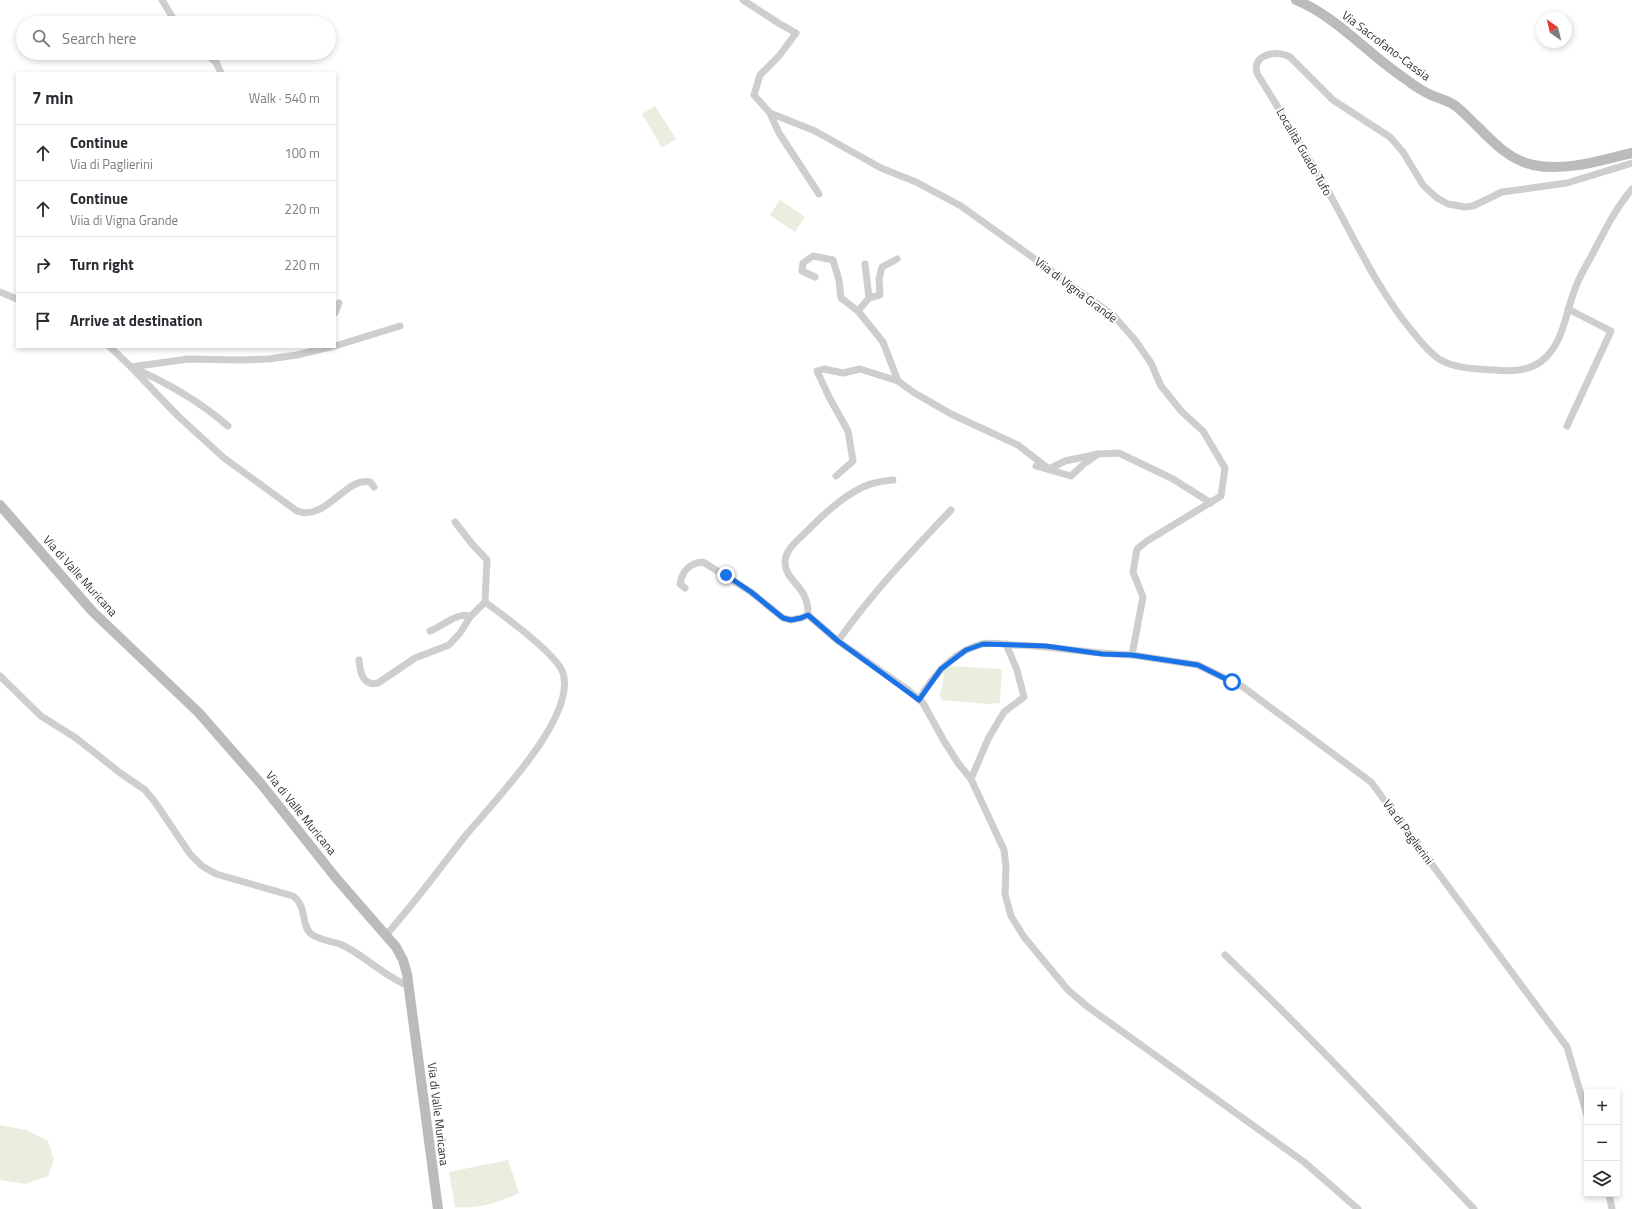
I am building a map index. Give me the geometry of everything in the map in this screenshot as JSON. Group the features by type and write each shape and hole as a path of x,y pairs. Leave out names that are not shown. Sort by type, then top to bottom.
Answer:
{"street":[{"path":"162,0 172,16"},
{"name":"Viia di Vigna Grande","path":"743,0 796,33 779,56 760,75 754,95 770,113 815,131 881,168 916,182 961,206 1113,315 1135,340 1147,357 1161,386 1182,412 1203,431 1225,468 1221,496 1147,541 1137,549 1134,572 1143,597 1132,655"},
{"name":"Via Sacrofano-Cassia","path":"1296,0 1322,14 1408,81 1431,95 1453,104 1498,147 1517,160 1535,166 1557,167 1626,158"},
{"name":"Località Guado Tufo","path":"1632,163 1626,158 1567,183 1502,192 1473,206 1465,207 1448,204 1437,198 1423,185 1403,152 1393,140 1379,129 1342,107 1328,96 1290,57 1284,54 1271,54 1263,57 1257,64 1256,69 1258,75 1308,156 1388,299 1410,329 1434,355 1446,362 1465,367 1516,371 1528,368 1540,362 1551,352 1558,338 1577,284 1616,210 1632,189"},
{"path":"214,60 221,72"},
{"path":"770,113 779,133 819,194"},
{"path":"815,277 802,271 803,263 813,256 833,260 839,280 841,298 858,311 883,342 898,381"},
{"path":"858,311 868,298 880,295 879,279 882,267 897,260"},
{"path":"865,264 868,298"},
{"path":"0,292 16,299"},
{"path":"336,310 339,303"},
{"path":"1567,426 1611,331 1568,309"},
{"path":"336,346 400,326"},
{"path":"111,348 178,416 224,458 297,511 305,512 323,508 338,495 361,482 368,481 374,487"},
{"path":"297,348 297,355"},
{"path":"131,367 188,359 247,360 297,355 321,348"},
{"path":"131,367 180,391 201,404 228,426"},
{"path":"836,476 853,461 848,431 829,397 817,371 824,369 843,373 860,369 898,381 913,392 951,414 1018,445 1049,469"},
{"path":"1049,469 1065,461 1098,454 1119,453 1173,479 1211,503"},
{"path":"1036,466 1071,476 1085,463 1098,454"},
{"path":"893,480 879,481 864,487 835,504 795,542 788,552 785,562 787,572 806,597 808,615 838,641 923,703 958,763 971,779 1004,850 1006,866 1005,894 1011,916 1024,937 1068,990 1088,1007 1304,1162 1358,1209"},
{"name":"Via di Valle Muricana","path":"0,505 92,611 122,641 175,689 207,722 262,785 336,878 396,947 403,960 409,986 438,1209"},
{"path":"838,641 877,590 903,560 951,510"},
{"path":"359,660 361,673 365,681 371,684 378,683 411,660 449,645 460,633 470,617 485,602 487,560 455,522"},
{"path":"685,588 680,584 684,572 690,565 696,562 703,562 751,592 783,618 791,620 808,615"},
{"path":"386,935 414,904 463,839 523,766 553,722 565,690 562,671 558,663 517,627 485,602"},
{"path":"430,631 462,615 467,614 470,617"},
{"path":"919,700 941,669 966,650 983,644 1046,646 1102,654 1132,655"},
{"path":"971,779 988,739 1004,712 1024,697 1017,670 1006,644"},
{"name":"Via di Paglierini","path":"1132,655 1198,665 1243,687 1371,782 1567,1048 1584,1105"},
{"path":"0,676 42,716 76,738 119,772 145,790 190,854 202,866 221,875 293,896 302,908 307,928 312,935 346,947 386,974 409,986"},
{"path":"1225,956 1340,1070 1474,1209"},
{"path":"1610,1197 1612,1209"}],"shaded area":[{"path":"655,106 676,139 662,148 642,114"},
{"path":"780,200 805,217 795,232 770,215"},
{"path":"949,666 1002,669 1000,703 988,704 942,700 940,696 945,670"},
{"path":"0,1125 26,1130 48,1141 54,1160 48,1176 26,1184 0,1180"},
{"path":"508,1160 519,1193 504,1200 480,1206 455,1207 449,1172"}],"route":[{"path":"726,575 751,592 783,618 791,620 808,615 838,641 907,689 919,700 941,669 966,650 983,644 1046,646 1102,654 1132,655 1198,665 1232,682"}]}
